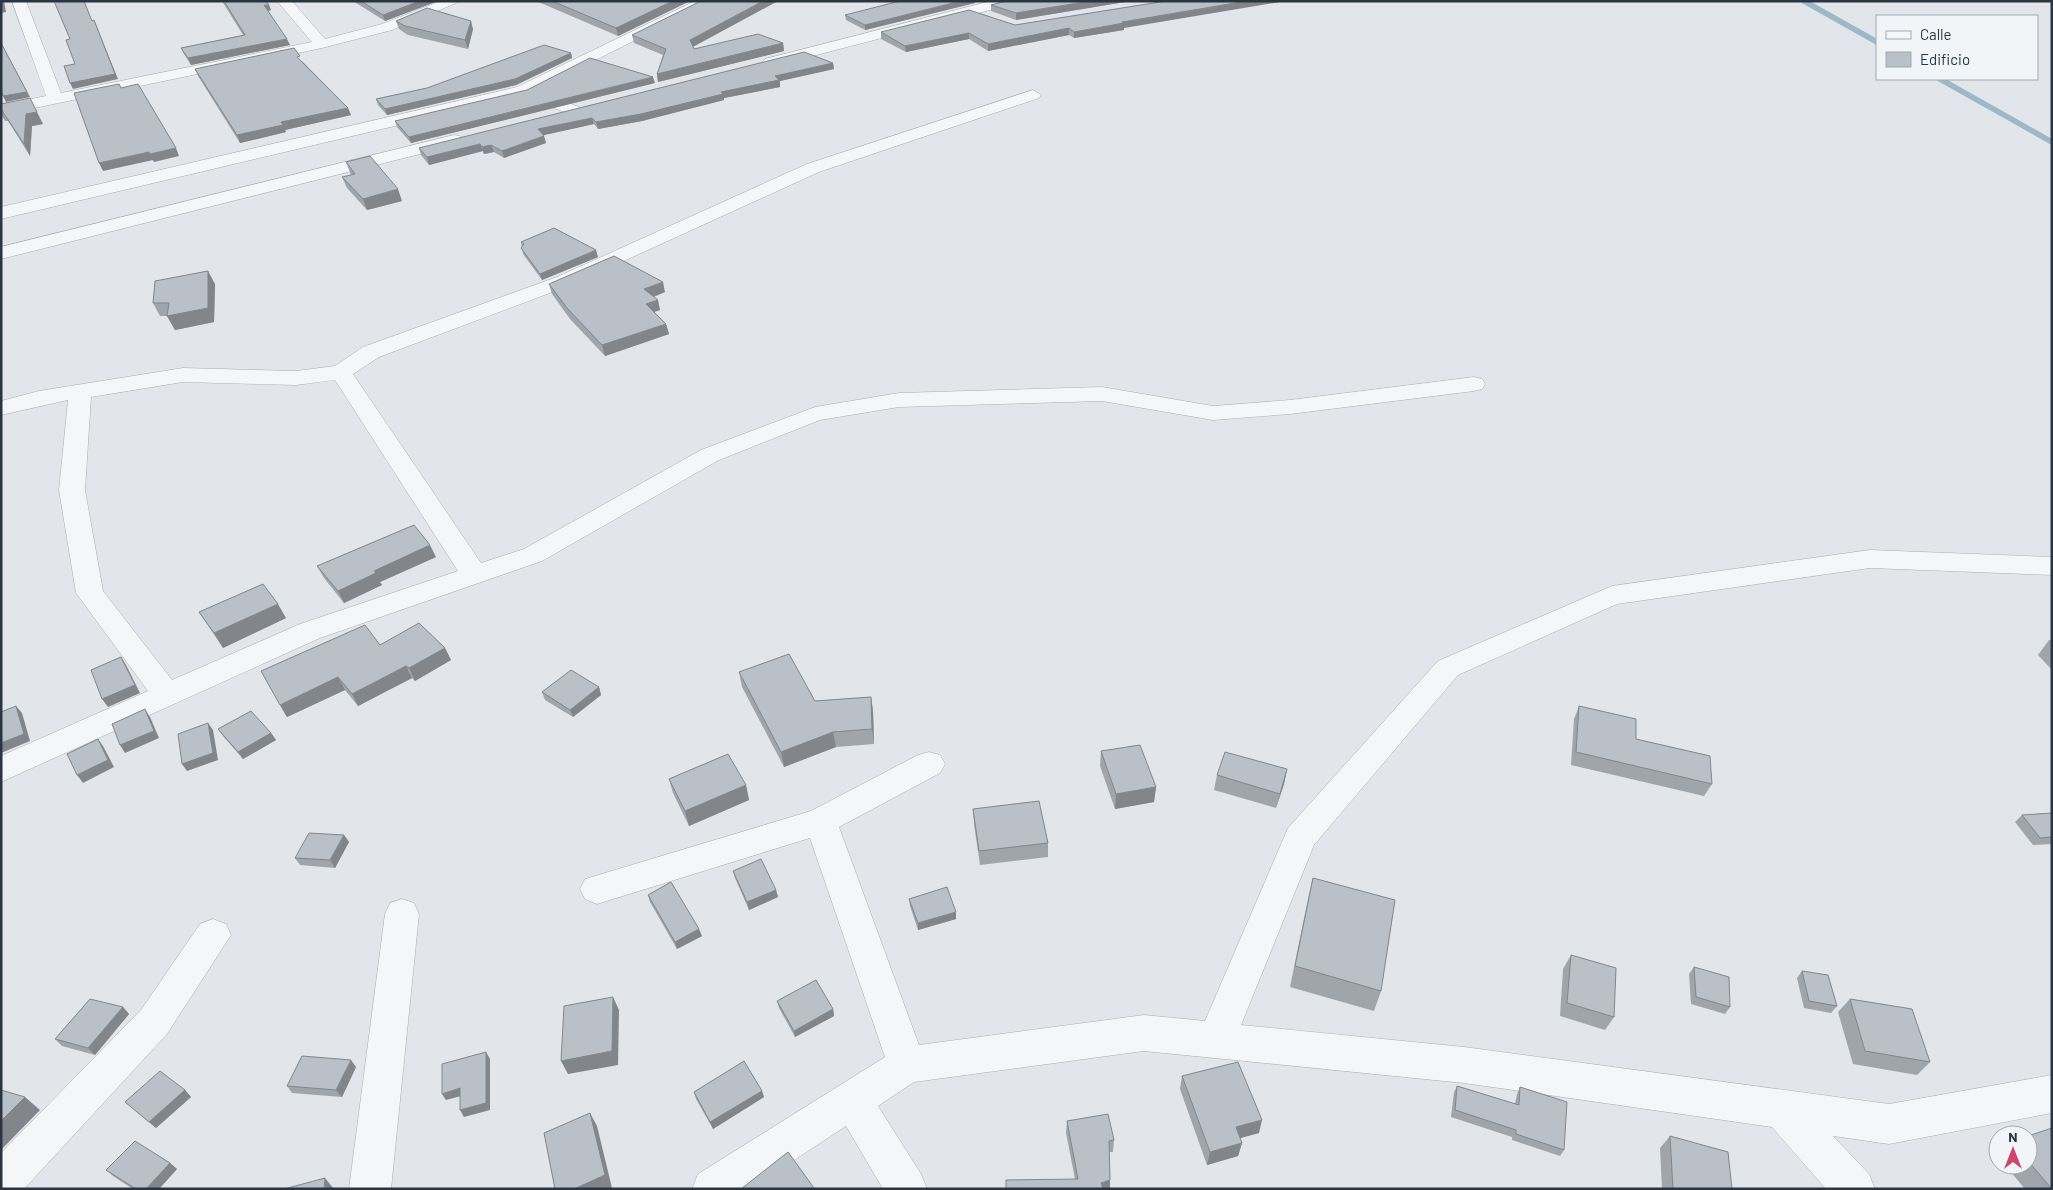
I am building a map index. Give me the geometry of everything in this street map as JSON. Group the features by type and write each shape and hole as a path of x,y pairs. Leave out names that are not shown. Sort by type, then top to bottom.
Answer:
{"street":[{"path":"19,1 56,100"},
{"path":"284,1 322,44"},
{"path":"1,110 322,44 387,27 454,1"},
{"path":"1,213 522,91 706,1"},
{"path":"754,66 1008,1"},
{"path":"971,11 998,20"},
{"path":"522,91 573,110"},
{"path":"1,408 39,398 183,375 296,378 342,372 371,352 564,281 813,168 1033,95"},
{"path":"544,117 592,105"},
{"path":"1,253 467,137"},
{"path":"109,188 128,222"},
{"path":"342,372 475,575"},
{"path":"1,770 310,632 533,555 710,455 815,414 899,400 1102,394 1213,413 1290,407 1474,384"},
{"path":"80,391 72,490 90,593 167,696"},
{"path":"1216,1040 1300,838 1448,668 1612,595 1870,559 2052,566"},
{"path":"597,889 821,821 928,764"},
{"path":"821,821 907,1065"},
{"path":"370,1189 402,914"},
{"path":"1,1183 154,1022 213,935"},
{"path":"713,1189 907,1065 1144,1033 1464,1065 1890,1124 2052,1094"},
{"path":"852,1099 906,1189"},
{"path":"1783,1110 1854,1189"}],"building":[{"path":"54,1 84,1 92,21 94,20 115,74 70,83 64,66 75,64 66,40 70,39"},
{"path":"224,1 266,1 269,5 264,5 287,39 188,58 181,48 245,35"},
{"path":"361,1 420,1 383,15"},
{"path":"552,1 673,1 616,28"},
{"path":"701,1 763,1 690,40 694,49 758,34 783,43 657,74 666,49 632,35"},
{"path":"900,1 961,1 865,25 845,15"},
{"path":"1006,1 1091,1 1016,13 991,5"},
{"path":"1166,1 1247,1 1074,32 1069,28 988,44 969,33 905,46 881,32 969,10 1015,25"},
{"path":"427,8 471,21 465,40 405,26 396,21"},
{"path":"1,43 27,92 3,96 1,90"},
{"path":"544,45 571,53 515,79 385,109 376,99 427,88"},
{"path":"294,48 300,56 297,57 348,108 281,122 283,125 237,135 195,69"},
{"path":"804,52 833,63 775,76 779,80 721,92 723,94 641,114 596,122 592,118 538,129 544,136 502,151 491,145 482,147 480,144 427,157 419,148"},
{"path":"590,58 653,77 409,137 395,121 527,90"},
{"path":"119,84 121,88 138,84 176,148 99,163 74,93"},
{"path":"30,98 37,112 26,114 24,144 1,109 1,104"},
{"path":"370,156 398,189 363,199 342,177 355,174 346,162"},
{"path":"554,228 596,250 540,274 521,248 524,244 521,242"},
{"path":"614,256 663,282 644,289 658,300 646,304 666,324 602,345 567,308 549,284"},
{"path":"208,271 208,308 167,316 169,303 153,303 155,281"},
{"path":"414,525 430,545 374,571 376,573 338,591 317,566"},
{"path":"263,584 278,604 214,633 199,612"},
{"path":"419,623 445,648 409,668 406,666 352,694 338,677 280,705 261,671 365,625 380,645"},
{"path":"789,654 815,701 871,697 872,729 833,732 781,752 739,672"},
{"path":"121,657 135,685 102,699 91,670"},
{"path":"571,670 599,687 570,710 542,692"},
{"path":"16,706 24,734 1,743 1,712"},
{"path":"1579,706 1636,719 1636,739 1710,756 1712,784 1576,752"},
{"path":"145,709 154,731 120,745 112,724"},
{"path":"251,711 271,733 238,752 218,729"},
{"path":"208,723 213,753 182,764 178,734"},
{"path":"98,739 108,760 77,775 67,754"},
{"path":"1140,745 1156,787 1116,794 1101,751"},
{"path":"1225,752 1287,769 1280,794 1217,775"},
{"path":"728,754 746,785 685,811 669,779"},
{"path":"1039,801 1048,843 979,851 973,809"},
{"path":"2052,813 2052,837 2040,838 2022,815"},
{"path":"309,833 344,835 330,860 295,858"},
{"path":"761,859 776,890 747,902 733,871"},
{"path":"1313,878 1395,900 1381,991 1295,966"},
{"path":"671,882 699,929 675,942 648,895"},
{"path":"947,887 956,912 918,923 909,899"},
{"path":"1571,955 1616,968 1614,1017 1567,1003"},
{"path":"1694,967 1729,977 1730,1007 1696,997"},
{"path":"1802,971 1828,975 1837,1006 1809,1001"},
{"path":"816,980 833,1009 794,1031 777,1001"},
{"path":"613,997 612,1051 561,1061 564,1006"},
{"path":"90,999 123,1007 88,1048 55,1039"},
{"path":"1850,999 1912,1009 1930,1062 1865,1051"},
{"path":"486,1052 486,1103 460,1110 460,1088 442,1094 442,1064"},
{"path":"302,1056 351,1060 336,1090 287,1086"},
{"path":"744,1061 762,1091 710,1122 694,1092"},
{"path":"1238,1062 1262,1120 1236,1127 1242,1143 1210,1152 1182,1076"},
{"path":"160,1071 185,1090 149,1122 125,1102"},
{"path":"1457,1086 1519,1105 1520,1087 1567,1102 1564,1150 1516,1134 1516,1130 1455,1110"},
{"path":"1,1090 25,1097 1,1121"},
{"path":"590,1113 605,1175 574,1189 555,1189 544,1133"},
{"path":"1108,1114 1114,1140 1109,1141 1110,1180 1101,1183 1103,1189 1006,1189 1006,1180 1078,1179 1067,1121"},
{"path":"2052,1128 2052,1189 2038,1173 2038,1133"},
{"path":"1670,1136 1728,1152 1732,1189 1673,1189"},
{"path":"135,1141 170,1163 146,1189 136,1189 106,1170"},
{"path":"788,1152 813,1189 741,1189"},
{"path":"325,1178 324,1189 284,1189"}],"waterway":[{"path":"1804,1 1876,41"},
{"path":"1942,80 2052,142"}]}
